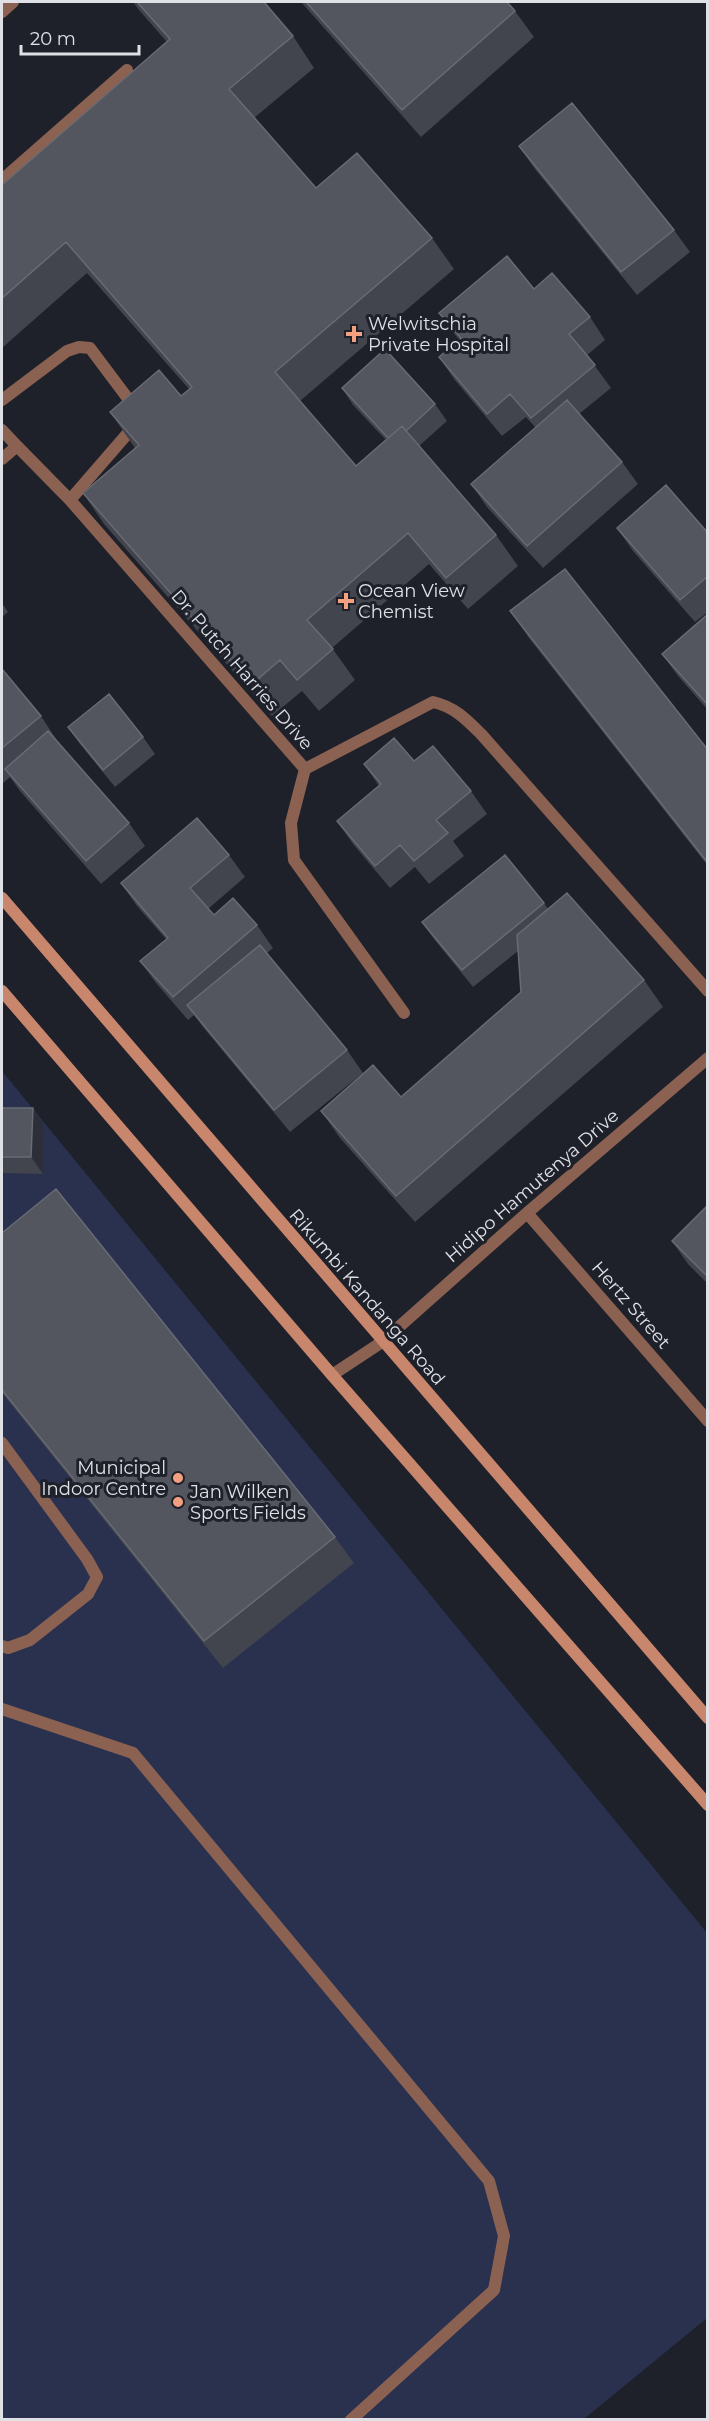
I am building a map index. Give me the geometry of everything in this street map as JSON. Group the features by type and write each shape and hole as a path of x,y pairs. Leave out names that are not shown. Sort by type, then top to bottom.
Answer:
{"main road":[{"name":"Rikumbi Kandanga Road","path":"2,898 708,1718"},
{"path":"2,991 332,1375 708,1805"}],"street":[{"path":"2,12 13,2"},
{"path":"2,180 127,70"},
{"path":"2,399 67,351 79,347 90,348 132,404 134,419 128,433 70,500"},
{"name":"Dr. Putch Harries Drive","path":"2,430 70,500 305,769 433,702 447,705 456,710 482,735 708,991"},
{"path":"2,459 17,446"},
{"path":"305,769 291,823 294,860 404,1013"},
{"name":"Hidipo Hamutenya Drive","path":"332,1375 382,1342 527,1213 708,1058"},
{"name":"Hertz Street","path":"527,1213 708,1421"},
{"path":"2,1443 87,1559 96,1577 88,1594 30,1640 8,1648 2,1646"},
{"path":"2,1709 133,1753 489,2181 504,2236 494,2290 351,2420"}],"shaded area":[{"name":"Jan Wilken Sports Fields","path":"2,1071 707,1933 707,2318 584,2419 2,2419"}],"building":[{"path":"137,2 264,2 293,36 229,89 316,188 357,153 432,238 275,372 356,466 402,426 496,535 446,578 408,533 307,620 333,649 297,680 280,660 251,685 83,493 139,445 110,412 159,370 181,396 192,387 66,242 2,298 2,185 170,39"},
{"path":"306,2 507,2 515,11 402,110"},
{"path":"572,103 674,230 621,272 519,146"},
{"path":"507,256 534,289 552,273 590,317 569,334 595,365 531,418 510,394 487,414 439,357 461,338 439,313"},
{"path":"385,349 435,404 406,431 402,426 388,438 342,388"},
{"path":"567,400 622,462 527,546 471,484"},
{"path":"666,485 708,533 708,576 680,600 617,528"},
{"path":"565,569 708,750 708,863 510,611"},
{"path":"708,614 708,705 662,654"},
{"path":"2,669 41,716 2,748"},
{"path":"109,694 143,737 103,770 68,727"},
{"path":"48,731 129,823 86,861 5,769"},
{"path":"394,738 414,761 433,746 471,791 436,820 448,833 414,861 400,845 375,866 337,821 381,784 364,764"},
{"path":"197,818 229,855 190,888 214,915 233,898 257,925 173,997 140,961 168,938 121,883"},
{"path":"505,855 544,903 462,970 422,922"},
{"path":"567,893 644,980 396,1196 321,1111 373,1065 401,1097 521,992 517,935"},
{"path":"260,945 347,1050 274,1110 187,1005"},
{"path":"2,1108 33,1108 31,1157 2,1157"},
{"name":"Municipal Indoor Centre","path":"56,1189 335,1537 204,1641 2,1390 2,1233"},
{"path":"708,1205 708,1277 672,1241"}],"place":[{"name":"Welwitschia Private Hospital","path":"354,334"},
{"name":"Ocean View Chemist","path":"346,601"},
{"name":"Municipal Indoor Centre","path":"178,1478"},
{"name":"Jan Wilken Sports Fields","path":"178,1502"}]}
